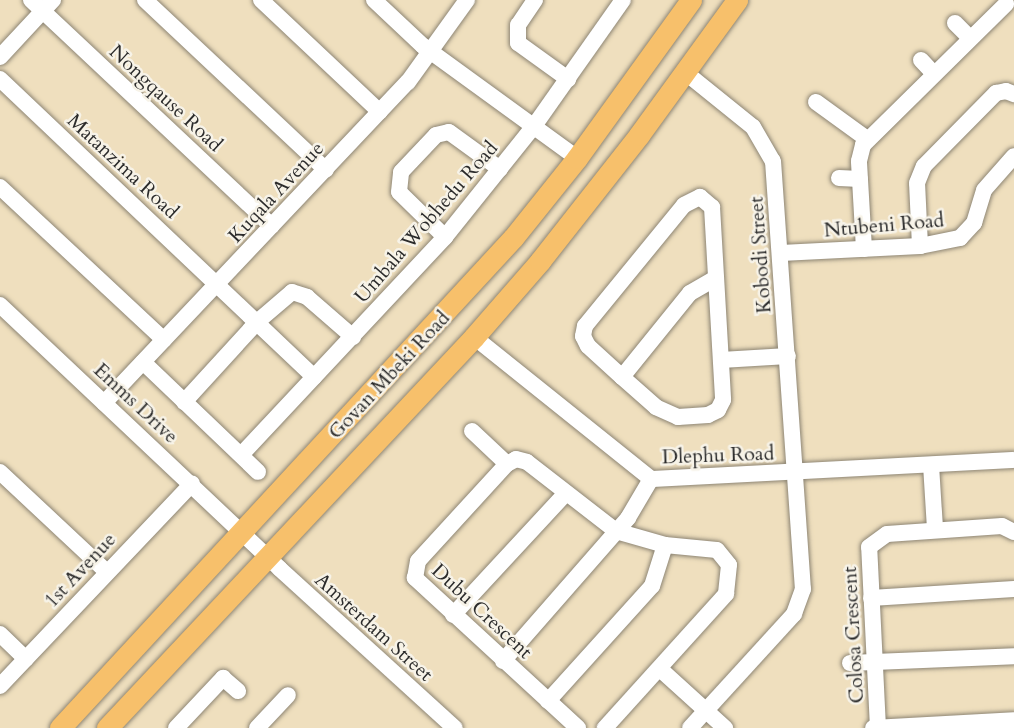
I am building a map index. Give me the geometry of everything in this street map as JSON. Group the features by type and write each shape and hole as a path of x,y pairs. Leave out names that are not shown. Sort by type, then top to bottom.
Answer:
{"main road":[{"name":"Govan Mbeki Road","path":"60,728 451,309 577,159 691,0"},
{"name":"Govan Mbeki Road","path":"107,728 474,337 569,226 686,73 737,0"}],"street":[{"path":"145,0 326,170"},
{"path":"261,0 380,112"},
{"path":"374,0 431,51 577,159"},
{"name":"Kuqala Avenue","path":"104,403 380,112 431,51 467,0"},
{"path":"535,0 518,25 518,44 568,79"},
{"name":"Umbala Wobhedu Road","path":"240,454 445,237 534,126 623,0"},
{"path":"0,57 42,4"},
{"name":"Nongqause Road","path":"42,4 272,226"},
{"path":"864,249 860,154 867,139 970,38 1008,5"},
{"path":"955,23 970,38"},
{"path":"921,60 934,74"},
{"name":"Kobodi Street","path":"686,73 753,127 767,147 778,191 801,603 690,728"},
{"name":"Matanzima Road","path":"0,79 314,376"},
{"path":"920,246 917,183 924,165 996,93 1006,91 1014,94"},
{"path":"816,102 867,139"},
{"path":"445,237 399,192 401,172 436,135 449,132 500,168"},
{"name":"Ntubeni Road","path":"782,253 948,243 966,234 974,223 984,190 1014,156"},
{"path":"839,178 860,179"},
{"path":"0,187 164,340"},
{"path":"704,198 712,207 716,278 723,400 718,410 708,415 678,417 656,407 588,346 583,336 585,326 691,199 704,198"},
{"path":"622,377 690,293 716,278"},
{"path":"184,402 285,295 299,292 353,337"},
{"name":"Emms Drive","path":"0,305 242,533"},
{"name":"Dlephu Road","path":"474,337 651,479 1014,460"},
{"path":"721,360 788,356"},
{"path":"143,362 258,472"},
{"path":"472,431 507,464 516,459 527,462 616,531 665,545 717,550 731,574 726,594 605,728"},
{"name":"Dubu Crescent","path":"507,464 414,566 419,584 578,728"},
{"path":"931,465 935,529"},
{"path":"0,472 107,572"},
{"path":"503,661 616,531 651,479"},
{"name":"1st Avenue","path":"0,686 192,484"},
{"path":"453,615 566,493"},
{"name":"Colosa Crescent","path":"878,728 869,547 875,540 887,534 935,529 1002,526 1014,532"},
{"name":"Amsterdam Street","path":"242,533 455,728"},
{"path":"548,702 652,586 665,545"},
{"path":"871,598 1014,589"},
{"path":"0,634 26,658"},
{"path":"850,663 1014,656"},
{"path":"660,669 725,728"},
{"path":"176,728 223,678 238,691"},
{"path":"257,728 288,695"},
{"name":"Colosa Crescent","path":"873,728 1014,720"}]}
